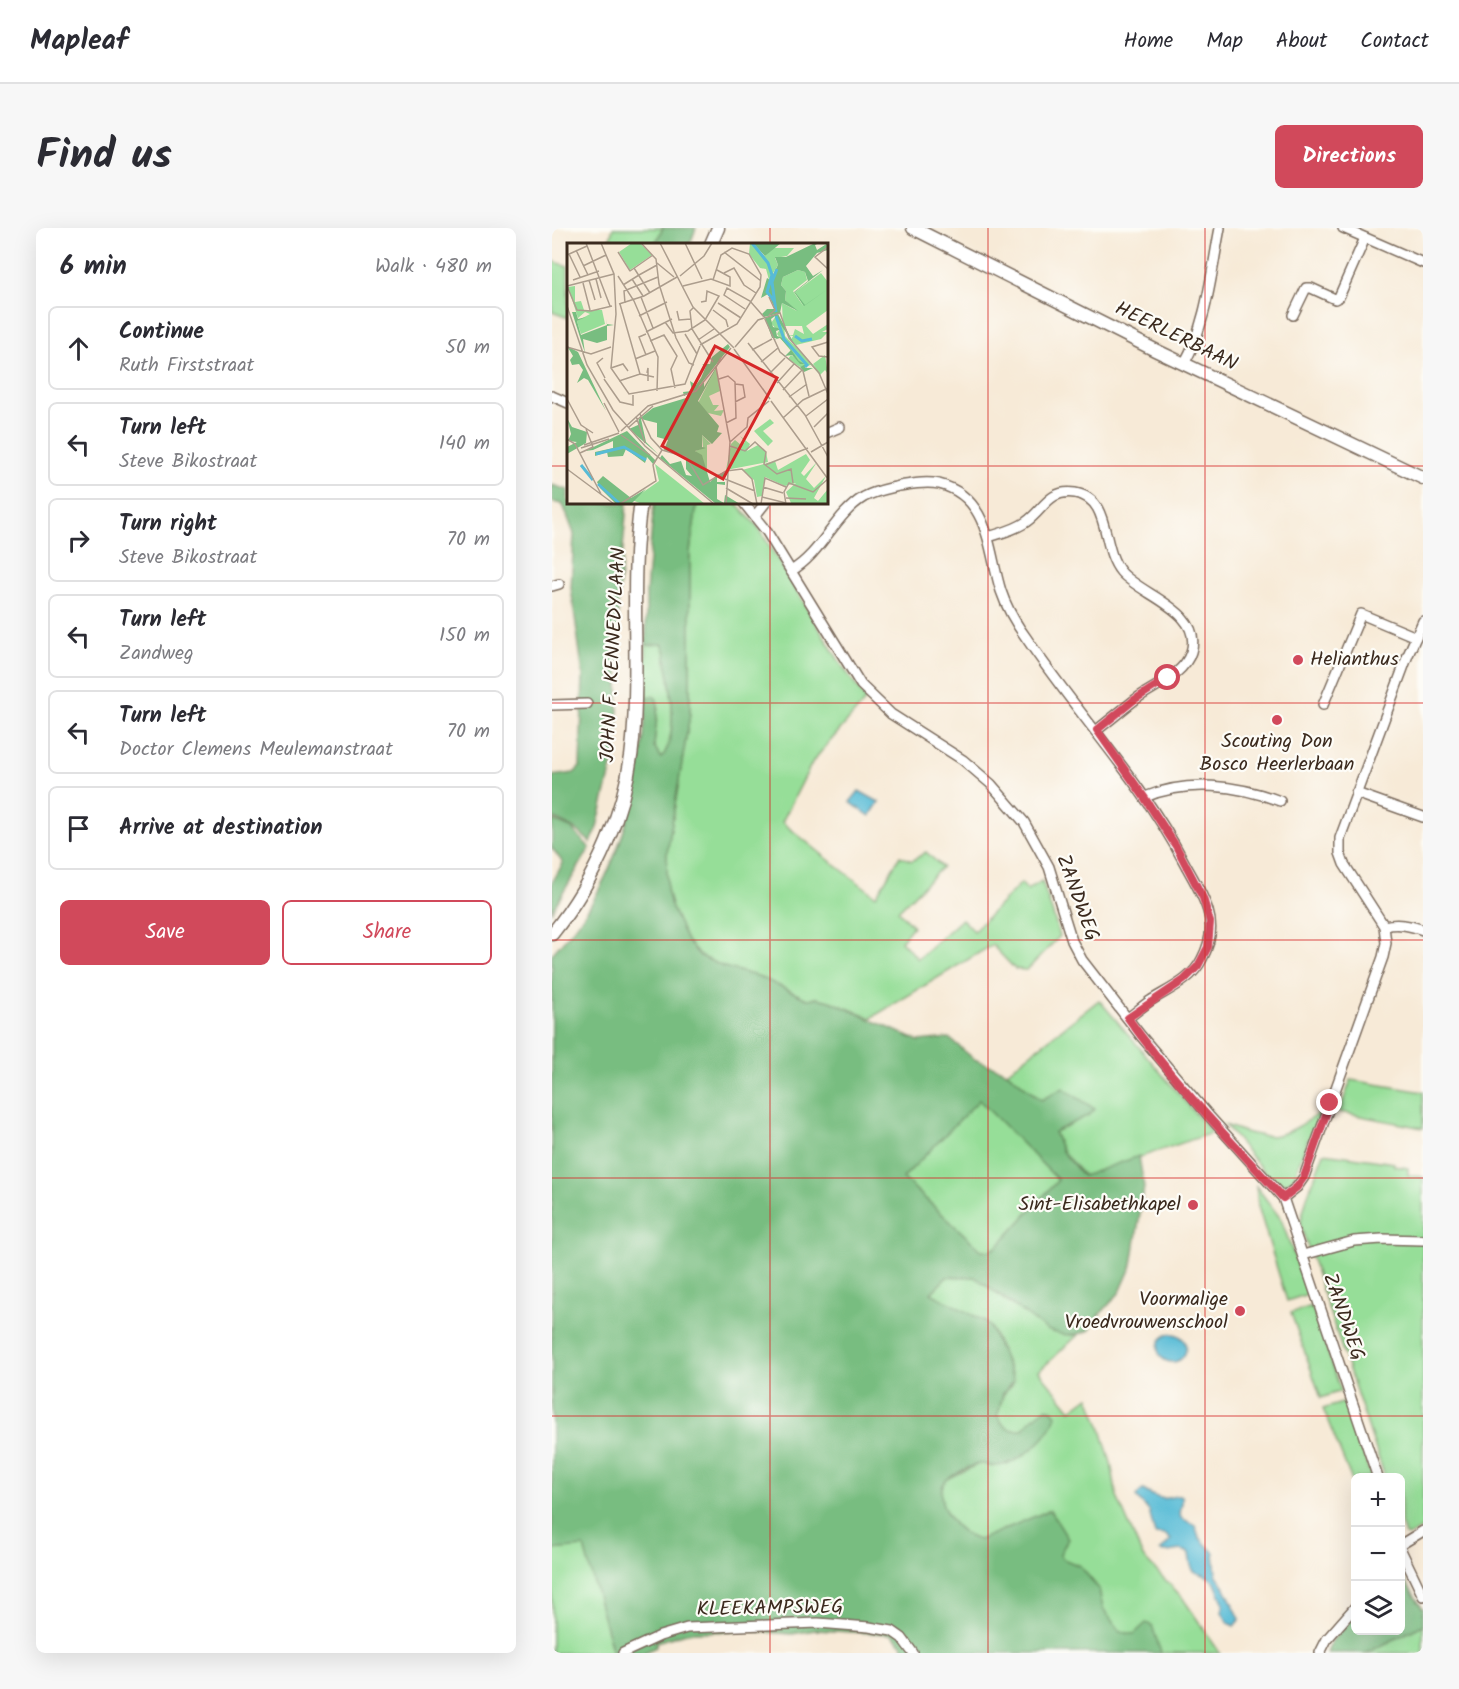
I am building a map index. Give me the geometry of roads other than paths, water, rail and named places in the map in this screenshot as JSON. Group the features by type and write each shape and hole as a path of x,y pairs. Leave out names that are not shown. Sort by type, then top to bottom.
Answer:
{"street":[{"path":"711,243 718,228"},
{"name":"HEERLERBAAN","path":"913,228 1184,364 1423,478"},
{"path":"1184,364 1202,325 1220,228"},
{"path":"1343,228 1423,262"},
{"path":"1293,315 1306,288 1335,299 1339,297 1365,238"},
{"path":"552,396 567,404"},
{"path":"828,432 840,427"},
{"path":"791,571 810,557 848,510 877,492 919,483 939,484 964,496 977,510 988,537 1001,590 1014,620 1144,797 1176,846 1203,898 1209,916 1210,934 1203,959 1191,974 1128,1018"},
{"path":"988,537 1025,524 1045,502 1058,495 1072,493 1084,496 1098,508 1101,514 1110,552 1121,571 1131,581 1178,612 1187,622 1193,639 1187,661 1180,669 1134,700 1097,730"},
{"name":"JOHN F. KENNEDYLAAN","path":"552,934 581,893 595,868 614,823 626,783 633,739 634,596 641,504"},
{"name":"ZANDWEG","path":"745,504 791,571 861,685 891,714 963,760 991,784 1024,822 1048,867 1077,951 1141,1036 1283,1198 1376,1473"},
{"path":"755,516 764,504"},
{"path":"1323,705 1361,614 1416,637"},
{"path":"1283,1198 1297,1187 1304,1177 1383,957 1386,943 1384,926 1344,864 1340,853 1342,829 1423,621"},
{"path":"552,705 587,704"},
{"path":"1144,797 1161,790 1199,786 1248,792 1280,801"},
{"path":"1356,793 1423,817"},
{"path":"1384,926 1410,925 1423,930"},
{"path":"1303,1255 1354,1241 1423,1240"},
{"path":"1405,1547 1423,1531"},
{"path":"1405,1558 1423,1596"},
{"path":"1320,1653 1327,1639 1351,1611"},
{"name":"KLEEKAMPSWEG","path":"623,1653 660,1636 687,1628 818,1623 892,1631 907,1644 913,1653"}],"water":[{"path":"859,791 879,802 870,816 850,802"},
{"path":"1172,1334 1182,1338 1186,1348 1182,1358 1172,1362 1162,1358 1158,1348 1162,1338"},
{"path":"1143,1490 1161,1498 1182,1496 1181,1518 1195,1525 1199,1537 1214,1553 1216,1574 1240,1619 1234,1626 1228,1623 1222,1612 1224,1604 1214,1581 1194,1571 1189,1553 1181,1550 1160,1551 1171,1540 1166,1535 1155,1534 1149,1511 1136,1497"}],"place":[{"name":"Helianthus","path":"1298,660"},
{"name":"Scouting Don Bosco Heerlerbaan","path":"1277,720"},
{"name":"Sint-Elisabethkapel","path":"1193,1205"},
{"name":"Voormalige Vroedvrouwenschool","path":"1240,1311"}]}
